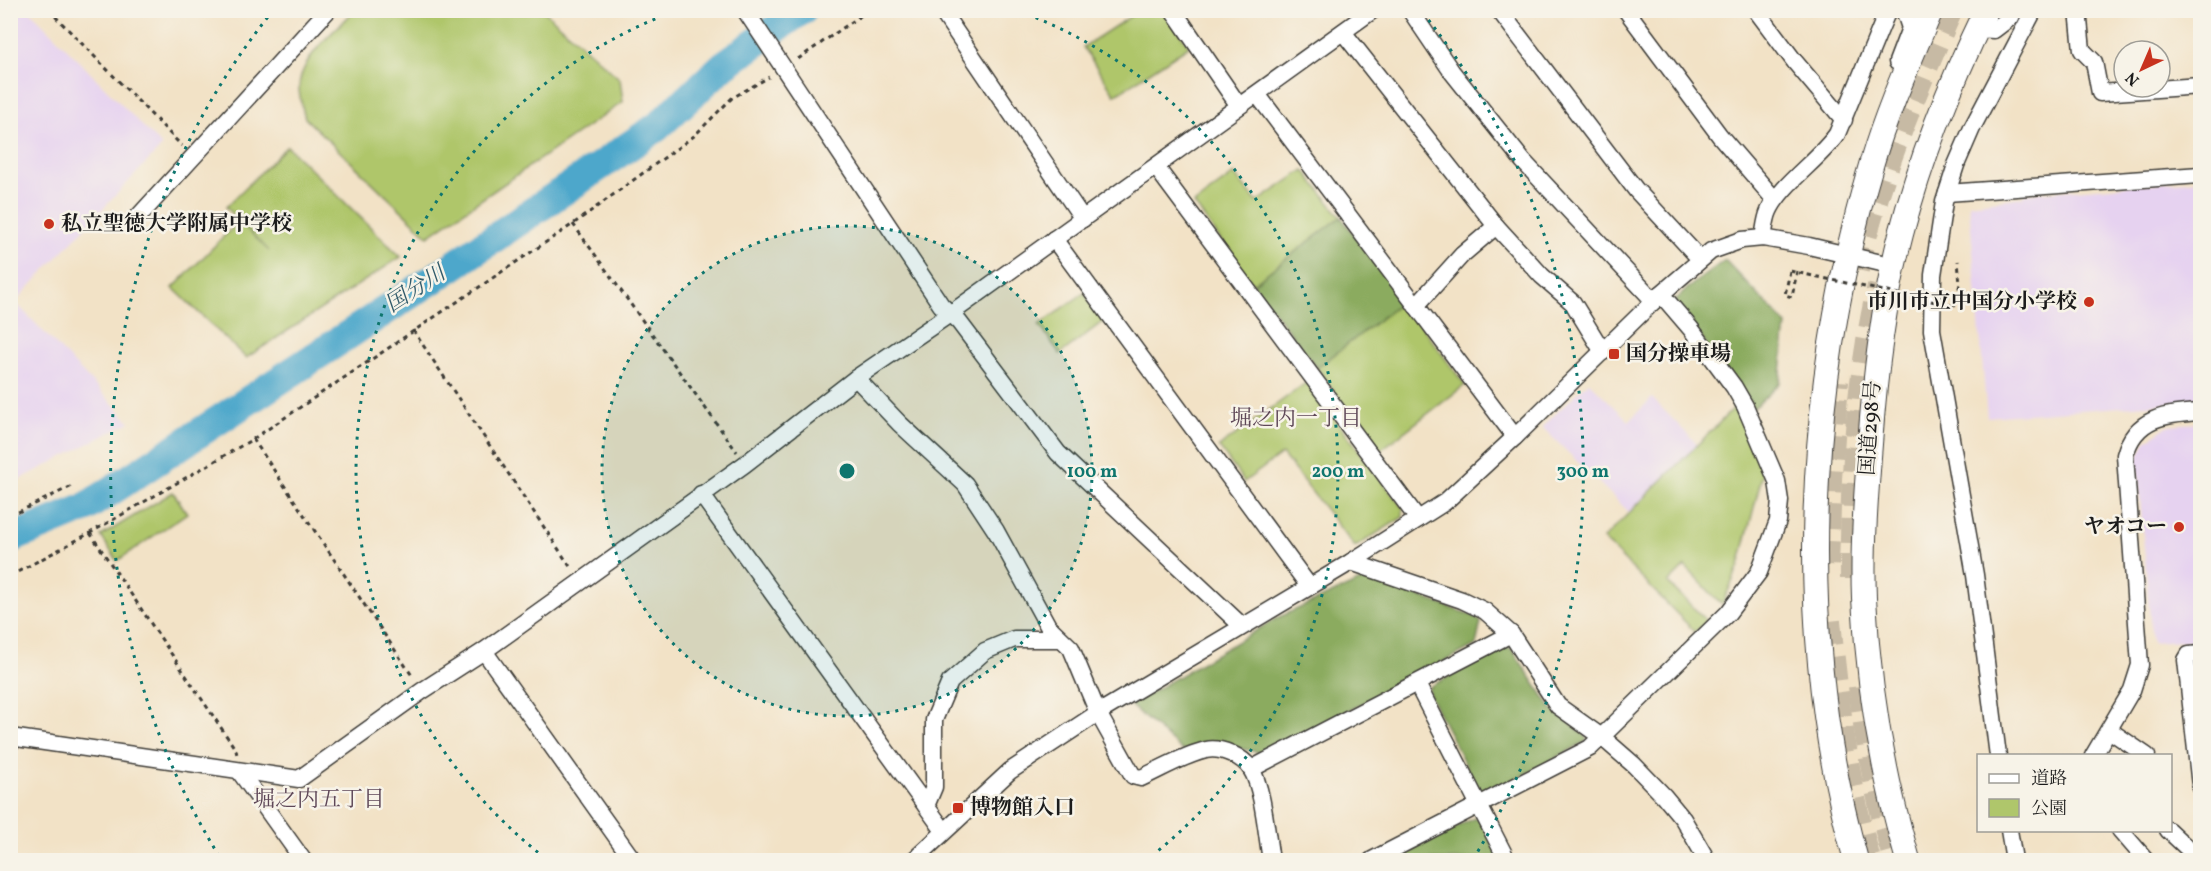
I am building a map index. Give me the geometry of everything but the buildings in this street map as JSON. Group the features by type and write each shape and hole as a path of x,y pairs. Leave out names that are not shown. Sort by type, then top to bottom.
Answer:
{"highway":[{"path":"1856,861 1830,744 1815,604 1815,531 1826,380 1847,255 1861,199 1903,77 1931,10"},
{"name":"国道298号","path":"1908,861 1893,810 1878,734 1864,598 1864,540 1874,390 1879,340 1894,266 1921,167 1982,20"}],"street":[{"path":"138,217 328,10"},
{"path":"745,10 941,305 959,322 1058,453 1242,626"},
{"path":"941,10 1083,219"},
{"path":"1173,10 1239,106"},
{"path":"10,737 299,779 422,691 484,651 745,464 856,378 950,314 1373,10"},
{"path":"1372,861 1590,748 1603,738 1646,692 1728,613 1759,573 1778,521 1780,501 1777,481 1745,406 1721,368 1658,297 1523,161 1452,72 1410,10"},
{"path":"1499,10 1636,190 1700,259"},
{"path":"1626,10 1720,136 1775,200"},
{"path":"1756,10 1844,120"},
{"path":"1881,138 1877,115 1910,28 1904,10"},
{"path":"1982,20 1994,30 2012,17 2014,10"},
{"path":"1998,754 1975,575 1932,330 1934,264 1947,193 1956,165 1972,128 2034,10"},
{"path":"2078,10 2082,50 2094,62 2100,93 2200,86"},
{"path":"1763,238 1766,220 1775,200 1829,146 1844,120 1882,13"},
{"path":"1343,32 1496,226 1542,276 1573,303 1603,352"},
{"path":"1257,94 1515,437"},
{"path":"1156,167 1418,519"},
{"path":"1947,193 2200,175"},
{"path":"1416,306 1462,255 1496,226"},
{"path":"914,861 1010,771 1098,713 1351,562 1445,502 1700,259 1727,244 1763,238 1894,266"},
{"path":"1054,239 1309,586"},
{"path":"856,378 899,423 965,484 996,531 1048,626 1071,648 1098,713 1133,776 1141,778 1207,750 1221,750 1232,754 1251,769 1258,790 1271,861"},
{"path":"2094,754 2132,690 2140,665 2125,455 2128,445 2147,422 2157,417 2200,412"},
{"path":"701,494 944,831"},
{"path":"1351,562 1462,600 1485,611 1511,634 1558,706 1603,738 1634,765 1683,819 1704,854"},
{"path":"1251,769 1511,634"},
{"path":"926,806 934,787 933,720 950,682 985,651 1014,639 1061,639"},
{"path":"484,651 633,861"},
{"path":"2200,654 2189,655 2186,660 2200,786"},
{"path":"1417,684 1507,861"},
{"path":"2109,730 2144,754"},
{"path":"240,772 303,861"},
{"path":"2009,832 2014,861"},
{"path":"2121,832 2146,861"},
{"path":"2169,832 2198,852"}],"path":[{"path":"49,10 192,157"},
{"path":"10,576 90,533 253,439 573,224 694,136 732,98 869,10"},
{"path":"573,224 745,464"},
{"path":"1797,271 1792,297 1785,295 1790,271 1954,306 1960,284 1958,261"},
{"path":"413,330 580,581"},
{"path":"253,439 422,691"},
{"path":"10,516 72,486"},
{"path":"90,533 236,750 240,772"}],"shaded area":[{"name":"私立聖徳大学附属中学校","path":"10,11 30,11 162,146 15,302 130,422 11,484"},
{"name":"市川市立中国分小学校","path":"2200,180 2200,401 1987,417 1969,204 2023,197 2024,194"},
{"path":"1589,382 1629,421 1652,398 1697,444 1629,512 1542,427"},
{"path":"2200,423 2200,640 2152,643 2137,460 2146,441 2169,425"}],"green space":[{"path":"1140,10 1165,11 1189,46 1115,95 1083,47"},
{"path":"354,11 544,11 620,79 623,102 428,236 305,118 299,87 305,67 331,33"},
{"path":"287,146 401,257 246,358 173,288 239,221 269,251 226,207"},
{"path":"1304,170 1341,217 1253,284 1194,204 1234,174 1257,202"},
{"path":"1341,217 1403,301 1317,368 1253,284"},
{"path":"1725,260 1786,324 1780,383 1753,409 1675,301 1689,287"},
{"path":"1084,293 1105,320 1060,354 1039,325"},
{"path":"1403,301 1465,385 1378,452 1317,368"},
{"path":"1307,382 1403,508 1403,517 1355,547 1282,454 1244,482 1219,447"},
{"path":"1736,406 1761,461 1763,472 1739,566 1722,605 1685,566 1668,583 1707,621 1695,632 1603,539"},
{"path":"173,492 187,513 117,561 101,536"},
{"path":"1367,578 1474,616 1481,622 1476,645 1265,754 1212,742 1183,751 1130,705 1277,618"},
{"path":"1504,647 1512,649 1551,708 1586,736 1587,741 1485,796 1480,793 1429,694 1429,687"},
{"path":"1474,818 1480,820 1501,860 1392,860"}],"waterway":[{"name":"国分川","path":"10,539 85,508 453,266 657,127 724,65 802,10"}],"tunnel":[{"path":"1857,270 1865,236 1886,171 1910,106 1951,10"},
{"path":"1852,579 1857,432 1865,358 1879,286"},
{"path":"1827,565 1837,381"},
{"path":"1829,621 1844,742 1861,831 1869,860"},
{"path":"1860,686 1874,774 1895,860"}],"place":[{"name":"私立聖徳大学附属中学校","path":"49,224"},
{"name":"市川市立中国分小学校","path":"2089,302"},
{"name":"国分操車場","path":"1614,354"},
{"name":"ヤオコー","path":"2179,527"},
{"name":"博物館入口","path":"958,808"}],"district":[{"name":"堀之内一丁目","path":"1296,419"},
{"name":"堀之内五丁目","path":"319,800"}]}
